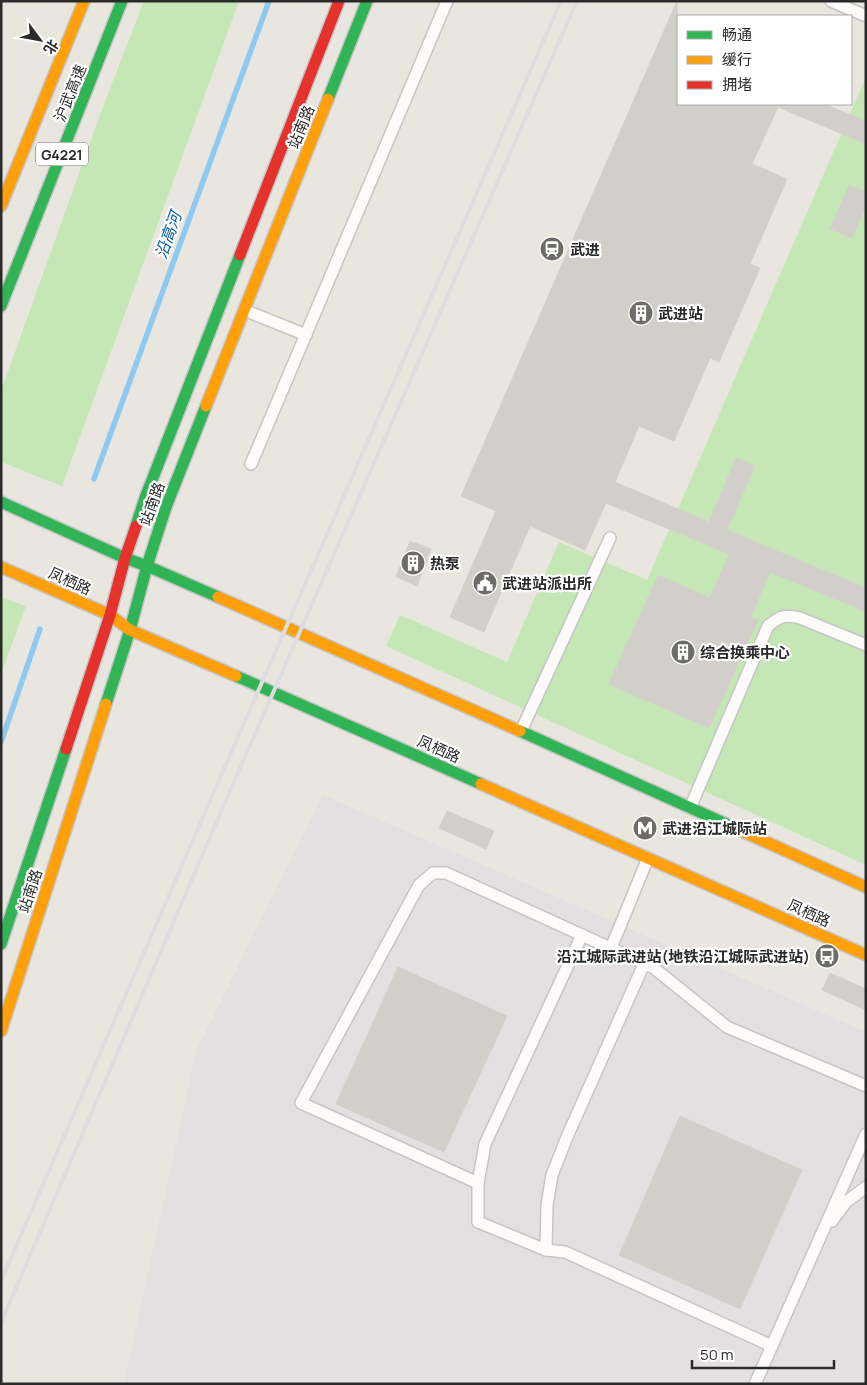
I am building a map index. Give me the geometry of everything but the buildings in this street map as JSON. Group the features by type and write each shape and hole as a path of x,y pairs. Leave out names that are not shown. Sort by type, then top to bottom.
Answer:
{"main road":[{"name":"沪武高速","path":"1,206 84,1"},
{"name":"沪武高速","path":"1,306 122,1"},
{"name":"站南路","path":"1,944 110,615 125,558 145,498 339,1"},
{"name":"站南路","path":"1,1031 130,630 146,566 166,507 367,1"},
{"path":"1,502 397,676 866,886"},
{"name":"凤栖路","path":"1,567 110,615 130,630 379,738 866,955"}],"lane":[{"path":"251,464 447,1"},
{"path":"831,1 866,16"},
{"path":"244,310 306,335"},
{"path":"520,732 610,538"},
{"path":"690,808 768,626 778,618 789,615 866,645"},
{"path":"611,948 648,858"},
{"path":"478,1183 300,1103 418,885 432,873 446,873 654,968 727,1027 866,1086"},
{"path":"582,935 485,1144 478,1183 478,1222 546,1250 565,1252 772,1346"},
{"path":"546,1250 547,1205 552,1175 567,1136 644,964"},
{"path":"755,1384 866,1134"},
{"path":"820,1236 846,1202 866,1187"}],"shaded area":[{"path":"323,795 866,1032 866,1384 124,1384 196,1051"}],"green space":[{"path":"144,1 239,1 62,486 1,462 1,391 101,112"},
{"path":"866,77 866,865 386,646 400,615 507,662 559,542 647,580"},
{"path":"1,597 26,606 1,674"}],"waterway":[{"name":"沿高河","path":"94,479 269,1"},
{"name":"沿高河","path":"1,742 40,629"}],"railway":[{"path":"1,1281 561,1"},
{"path":"1,1323 233,784 577,1"}],"traffic: fast":[{"path":"1,306 122,1"},
{"path":"328,99 367,1"},
{"path":"136,526 145,498 240,255"},
{"path":"106,704 166,507 206,406"},
{"path":"1,502 125,558 218,597"},
{"path":"236,676 481,784"},
{"path":"520,731 744,832"},
{"path":"1,944 66,749"}],"traffic: slow":[{"path":"1,206 84,1"},
{"path":"206,406 328,99"},
{"path":"1,567 110,615 130,630 236,676"},
{"path":"218,597 520,731"},
{"path":"1,1031 106,704"},
{"path":"481,784 866,955"},
{"path":"744,832 866,887"}],"traffic: jam":[{"path":"240,255 339,1"},
{"path":"66,749 110,615 125,558 136,526"}],"place":[{"name":"武进","path":"552,249"},
{"name":"武进站","path":"641,313"},
{"name":"热泵","path":"413,563"},
{"name":"武进站派出所","path":"485,583"},
{"name":"综合换乘中心","path":"683,652"},
{"name":"武进沿江城际站","path":"645,828"},
{"name":"沿江城际武进站(地铁沿江城际武进站)","path":"827,956"}]}
